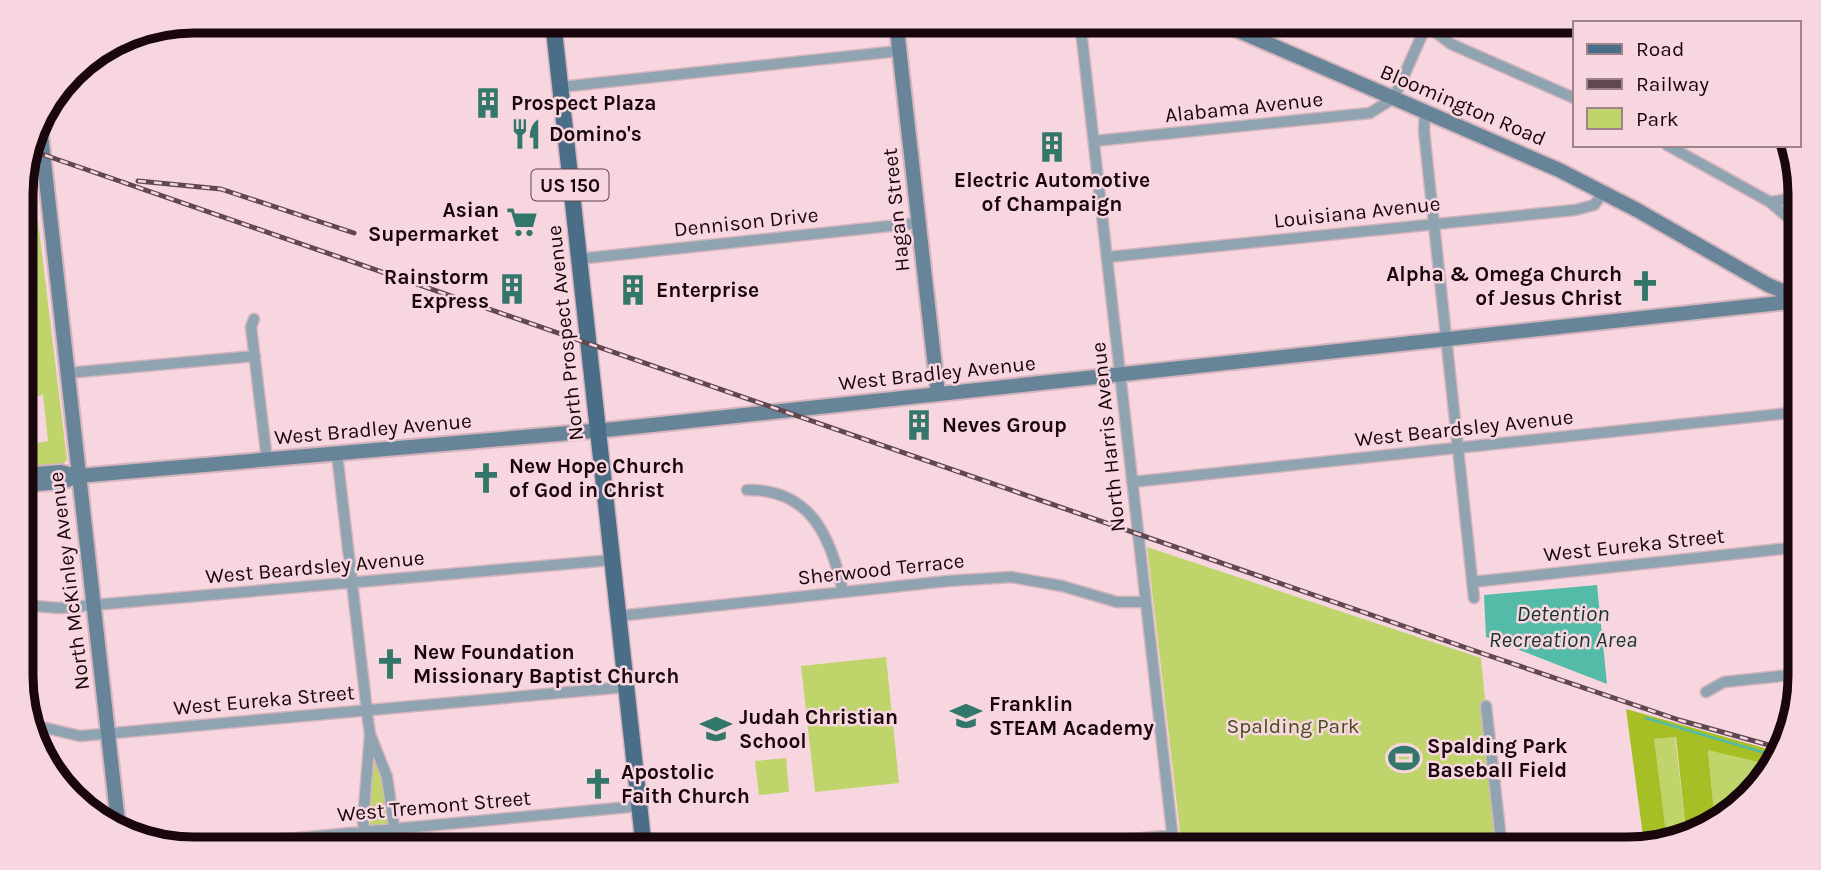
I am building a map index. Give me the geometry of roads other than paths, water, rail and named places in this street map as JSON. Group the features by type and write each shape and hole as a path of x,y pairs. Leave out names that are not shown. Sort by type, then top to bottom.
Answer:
{"main road":[{"name":"Bloomington Road","path":"1244,33 1604,192 1788,295"},
{"name":"North Prospect Avenue","path":"554,34 643,837"},
{"name":"Hagan Street","path":"897,34 938,394"},
{"name":"North McKinley Avenue","path":"42,142 117,817"},
{"name":"West Bradley Avenue","path":"33,484 62,482 78,476 597,431 1788,301"},
{"name":"West Bradley Avenue","path":"33,474 61,471 78,476"}],"street":[{"name":"North Harris Avenue","path":"1081,33 1173,835"},
{"path":"1394,98 1420,33"},
{"path":"1436,33 1451,44 1573,98"},
{"path":"560,88 899,51"},
{"name":"Alabama Avenue","path":"1094,141 1356,116 1378,109 1394,98"},
{"path":"1425,111 1474,598"},
{"path":"1674,147 1770,202 1788,218"},
{"name":"Louisiana Avenue","path":"1108,257 1587,208 1599,201 1604,192"},
{"path":"1770,202 1788,198"},
{"name":"Dennison Drive","path":"578,259 918,223"},
{"path":"254,319 251,327 267,460"},
{"path":"68,373 255,356"},
{"name":"West Beardsley Avenue","path":"1132,482 1788,413"},
{"path":"337,454 366,710 370,734 387,777 396,837"},
{"path":"747,490 782,494 807,511 830,545 843,592"},
{"name":"West Eureka Street","path":"1472,582 1788,548"},
{"name":"West Beardsley Avenue","path":"33,606 59,608 611,560"},
{"name":"Sherwood Terrace","path":"618,616 1010,577 1062,586 1117,602 1145,602"},
{"path":"1706,692 1724,682 1788,675"},
{"name":"West Eureka Street","path":"42,728 66,735 108,734 626,687"},
{"path":"1486,706 1501,836"},
{"path":"365,837 370,734"},
{"name":"West Tremont Street","path":"311,837 639,806"},
{"path":"1160,836 1173,835"}],"water":[{"name":"Detention Recreation Area","path":"1597,585 1607,684 1486,637 1484,595"}],"waterway":[{"path":"1646,718 1767,754"}],"railway":[{"path":"39,153 1487,655 1679,720 1772,746"},
{"path":"138,181 221,189 354,233"}],"place":[{"name":"Prospect Plaza","path":"488,103"},
{"name":"Domino's","path":"526,134"},
{"name":"Electric Automotive of Champaign","path":"1052,147"},
{"name":"Asian Supermarket","path":"522,222"},
{"name":"Alpha & Omega Church of Jesus Christ","path":"1645,286"},
{"name":"Rainstorm Express","path":"512,289"},
{"name":"Enterprise","path":"633,290"},
{"name":"Neves Group","path":"919,425"},
{"name":"New Hope Church of God in Christ","path":"486,478"},
{"name":"New Foundation Missionary Baptist Church","path":"390,664"},
{"name":"Franklin STEAM Academy","path":"966,716"},
{"name":"Judah Christian School","path":"716,729"},
{"name":"Spalding Park Baseball Field","path":"1404,758"},
{"name":"Apostolic Faith Church","path":"598,784"}],"park label":[{"name":"Spalding Park","path":"1293,726"}]}
